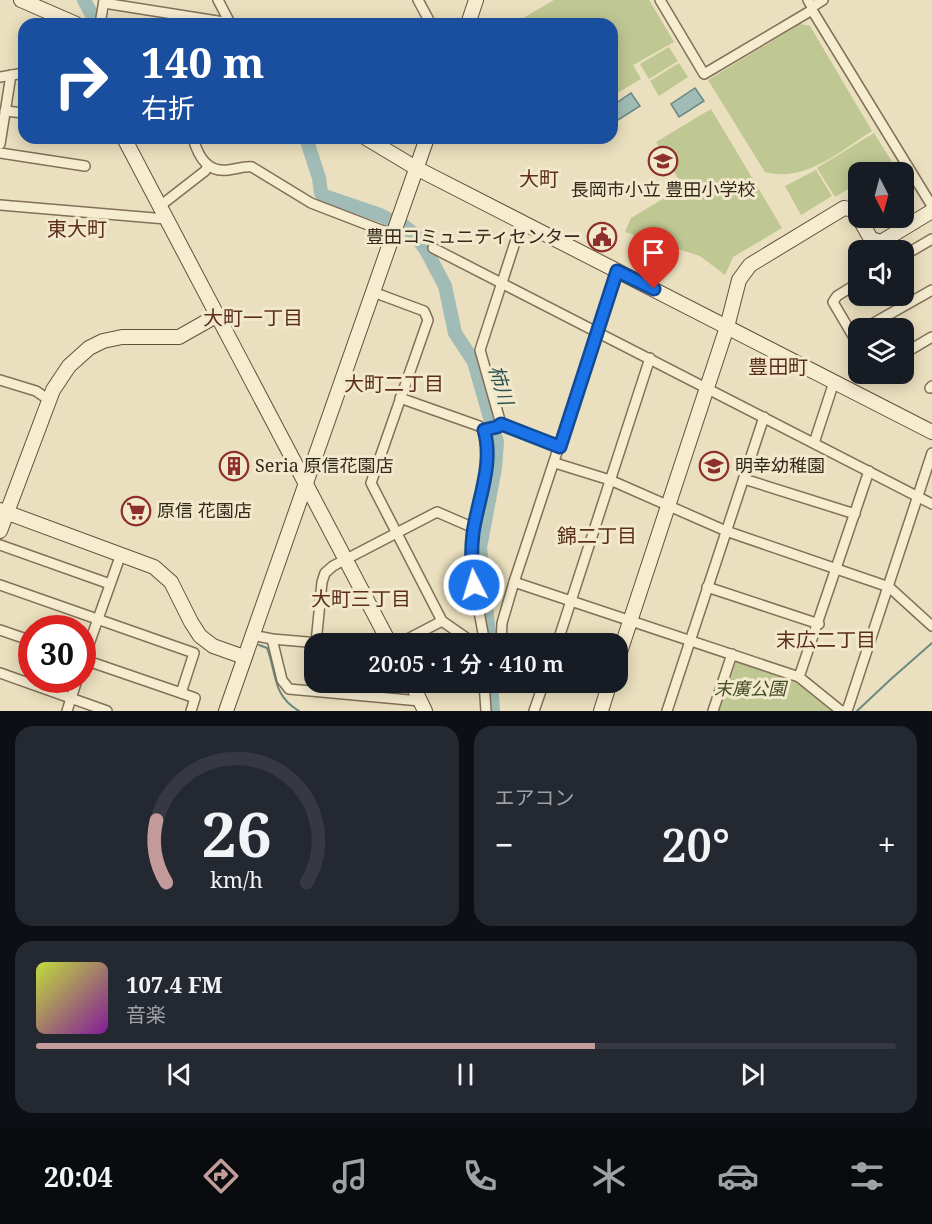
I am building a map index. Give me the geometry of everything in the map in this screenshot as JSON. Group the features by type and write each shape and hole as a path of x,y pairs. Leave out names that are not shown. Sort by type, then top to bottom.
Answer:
{"street":[{"path":"21,0 62,18"},
{"path":"218,0 228,18"},
{"path":"418,0 428,18"},
{"path":"470,18 476,0"},
{"path":"660,0 704,74 823,0"},
{"path":"101,18 104,1 206,18"},
{"path":"810,6 932,209 914,221"},
{"path":"0,77 18,74"},
{"path":"0,144 11,75"},
{"path":"5,111 18,112"},
{"path":"127,144 384,633"},
{"path":"195,144 201,159 208,166 226,171 252,167 311,203 394,235"},
{"path":"376,144 416,168 932,432"},
{"path":"226,711 425,144"},
{"path":"0,153 85,166"},
{"path":"0,205 163,213 208,166"},
{"path":"626,633 727,327 739,280 747,267 844,208 848,209"},
{"path":"483,633 472,570 474,528 483,488 492,427 480,354 522,221"},
{"path":"865,228 871,239 881,242 903,228"},
{"path":"914,250 932,239"},
{"path":"433,248 932,504"},
{"path":"502,633 502,623 514,582 617,271"},
{"path":"848,289 832,302 848,328"},
{"path":"883,318 932,290"},
{"path":"373,292 424,311 428,321 371,479 442,621 459,633"},
{"path":"0,531 3,511 49,400 63,372 82,353 95,344 122,338 179,337 216,316"},
{"path":"914,348 932,337"},
{"path":"560,633 650,358"},
{"path":"0,380 36,391 49,400"},
{"path":"814,443 834,382"},
{"path":"400,398 479,426 492,427 560,447"},
{"path":"667,711 764,417"},
{"path":"514,582 799,677 843,711 848,708 932,453"},
{"path":"555,463 610,480 726,531 889,587 932,626"},
{"path":"799,677 819,624 869,471"},
{"path":"744,479 855,514"},
{"path":"3,511 146,563 162,573 177,593 196,631 206,641 244,657"},
{"path":"317,633 322,582 326,573 333,566 438,512 474,528"},
{"path":"0,545 110,584"},
{"path":"96,623 121,554"},
{"path":"0,585 194,653 181,693"},
{"path":"707,587 819,624"},
{"path":"419,633 442,621"},
{"path":"0,630 18,636"},
{"path":"252,635 304,642"},
{"path":"272,639 282,680 289,689 423,706"},
{"path":"713,711 732,654"},
{"path":"96,665 195,698 191,711"},
{"path":"0,673 107,711"},
{"path":"67,711 73,693"},
{"path":"485,693 486,711"},
{"path":"534,711 540,693"},
{"path":"601,711 607,693"}],"green space":[{"path":"554,0 649,0 674,42 633,65 641,79 618,92 618,18 523,18"},
{"path":"800,24 810,26 872,131 835,156 808,169 780,174 765,172 708,80"},
{"path":"669,47 678,61 649,79 640,64"},
{"path":"679,63 688,77 659,96 650,81"},
{"path":"711,109 782,228 733,257 725,275 700,256 625,232 631,218 683,187 656,142"},
{"path":"874,133 892,162 848,162 848,189 835,197 817,168"},
{"path":"816,170 832,196 801,215 785,186"},
{"name":"末廣公園","path":"736,662 797,682 833,711 719,711"}],"water":[{"path":"695,88 704,101 679,117 671,104"},
{"path":"631,93 640,106 618,120 618,102"}],"waterway":[{"name":"柿川","path":"84,0 92,15"},
{"name":"柿川","path":"308,144 319,178 321,193 324,196 392,221"},
{"name":"柿川","path":"404,226 415,235 426,250 445,286 455,333 474,362 497,442 495,468 480,548 489,633"},
{"path":"857,711 932,643"},
{"path":"259,645 267,648 284,698 299,711"},
{"name":"柿川","path":"492,693 493,711"}],"place":[{"name":"長岡市小立 豊田小学校","path":"663,161"},
{"name":"豊田コミュニティセンター","path":"602,237"},
{"name":"Seria 原信花園店","path":"234,466"},
{"name":"明幸幼稚園","path":"714,466"},
{"name":"原信 花園店","path":"136,511"}],"district":[{"name":"大町","path":"539,179"},
{"name":"東大町","path":"77,229"},
{"name":"大町一丁目","path":"253,318"},
{"name":"豊田町","path":"778,367"},
{"name":"大町二丁目","path":"394,384"},
{"name":"錦二丁目","path":"597,536"},
{"name":"大町三丁目","path":"361,599"},
{"name":"末広二丁目","path":"826,640"}],"route":[{"path":"474,585 473,534 483,488 488,444 484,430 501,424 560,447 617,271 654,289"}]}
